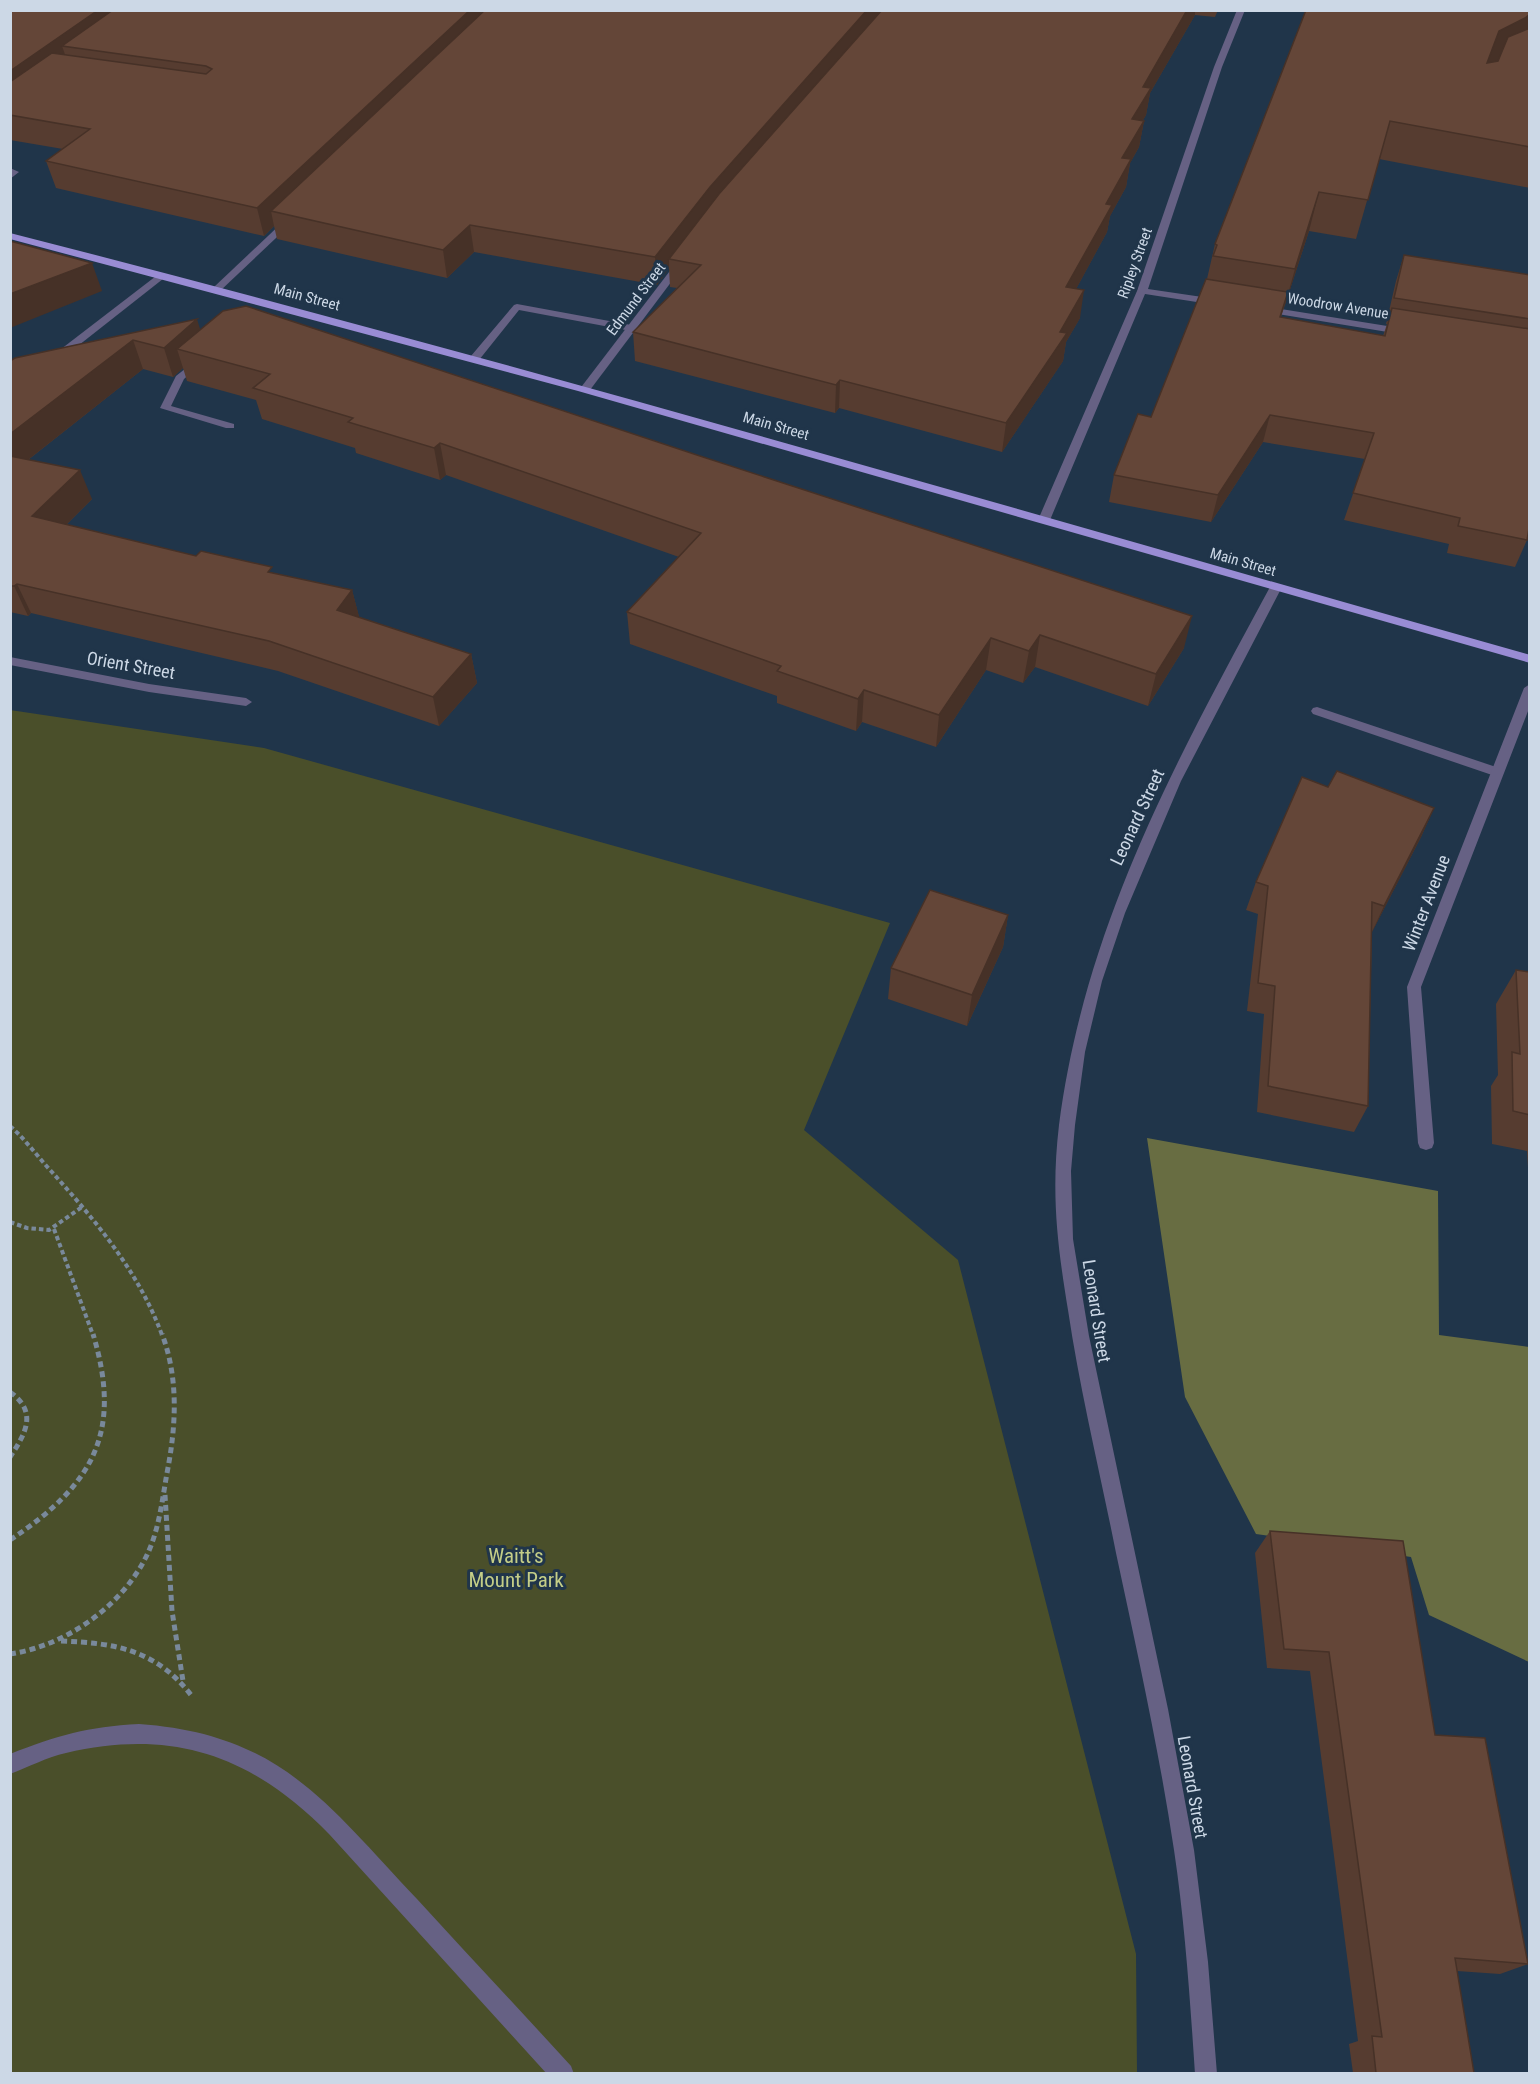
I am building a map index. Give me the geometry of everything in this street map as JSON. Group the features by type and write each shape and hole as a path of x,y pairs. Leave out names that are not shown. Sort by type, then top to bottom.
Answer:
{"main road":[{"name":"Main Street","path":"10,236 217,289 265,306 586,388 1530,659"}],"street":[{"name":"Ripley Street","path":"1044,520 1142,291 1218,67 1241,10"},
{"path":"10,171 15,172 10,176"},
{"path":"217,289 300,210"},
{"name":"Edmund Street","path":"586,388 687,255"},
{"path":"46,366 163,275"},
{"path":"1142,291 1221,303"},
{"path":"475,358 517,307 631,328"},
{"name":"Woodrow Avenue","path":"1256,308 1415,333"},
{"path":"208,354 180,378 165,408 230,426"},
{"name":"Leonard Street","path":"1206,2073 1197,1949 1184,1852 1167,1747 1081,1346 1063,1221 1064,1172 1067,1124 1081,1035 1107,939 1134,867 1169,792 1276,587"},
{"name":"Orient Street","path":"10,662 149,688 246,702"},
{"name":"Winter Avenue","path":"1426,1143 1414,987 1530,688"},
{"path":"1317,711 1497,772"},
{"path":"10,1764 63,1744 122,1734 149,1733 205,1741 230,1749 269,1771 326,1815 563,2073"}],"path":[{"path":"10,1126 82,1207 139,1285 160,1327 172,1372 175,1427 165,1486 152,1541 145,1558 128,1585 59,1641 10,1654"},
{"path":"10,1222 44,1231 54,1229 82,1207"},
{"path":"10,1540 38,1520 75,1485 92,1462 102,1435 105,1413 104,1384 96,1348 54,1229"},
{"path":"10,1392 26,1404 28,1414 21,1442 10,1457"},
{"path":"165,1486 170,1594 176,1652 183,1682"},
{"path":"59,1641 105,1642 138,1652 164,1666 183,1682 198,1705 205,1741"}],"green space":[{"name":"Waitt's Mount Park","path":"10,710 264,748 890,923 804,1130 958,1260 1136,1954 1137,2073 11,2073"},
{"path":"1147,1138 1438,1191 1439,1335 1529,1347 1529,1662 1429,1615 1411,1557 1256,1534 1185,1397"}],"building":[{"path":"10,10 98,10 10,71"},
{"path":"113,10 470,10 257,208 46,161 90,129 10,115 10,82 52,53 206,74 212,69 206,66 62,46"},
{"path":"485,10 867,10 710,187 655,257 470,225 443,250 271,211"},
{"path":"882,10 1187,10 1143,87 1151,88 1132,119 1144,121 1122,158 1131,159 1106,204 1112,205 1066,287 1084,290 1060,332 1067,333 1006,423 840,380 836,385 633,332 701,265 669,259 719,194"},
{"path":"1306,10 1530,10 1530,14 1525,18 1499,31 1487,63 1498,61 1508,37 1530,28 1530,147 1390,121 1368,200 1319,192 1295,269 1213,256 1217,245 1215,244"},
{"path":"10,241 92,263 10,294"},
{"path":"1404,255 1530,275 1530,319 1394,298"},
{"path":"1206,279 1288,292 1280,317 1385,336 1392,308 1530,329 1530,522 1527,540 1458,526 1460,518 1353,493 1374,433 1270,415 1218,495 1114,475 1138,414 1151,417"},
{"path":"246,306 1192,616 1156,674 1040,635 1029,651 991,638 939,715 864,690 858,699 777,671 781,666 627,612 701,533 440,443 434,448 348,422 353,418 253,388 270,374 177,349 223,311"},
{"path":"197,319 164,348 133,340 10,434 10,361 15,358"},
{"path":"10,456 80,470 32,516 196,556 201,551 272,567 268,572 352,590 337,610 471,654 433,697 269,641 17,584 10,586"},
{"path":"1337,771 1434,808 1384,906 1372,902 1368,1106 1268,1086 1275,986 1258,983 1268,886 1256,882 1302,777 1328,787"},
{"path":"930,890 1008,915 972,995 891,968"},
{"path":"1516,970 1530,972 1530,1115 1513,1111 1512,1052 1520,1054"},
{"path":"1270,1531 1403,1541 1435,1735 1485,1738 1528,1964 1455,1958 1474,2073 1376,2073 1372,2036 1382,2037 1329,1652 1284,1649"}]}
